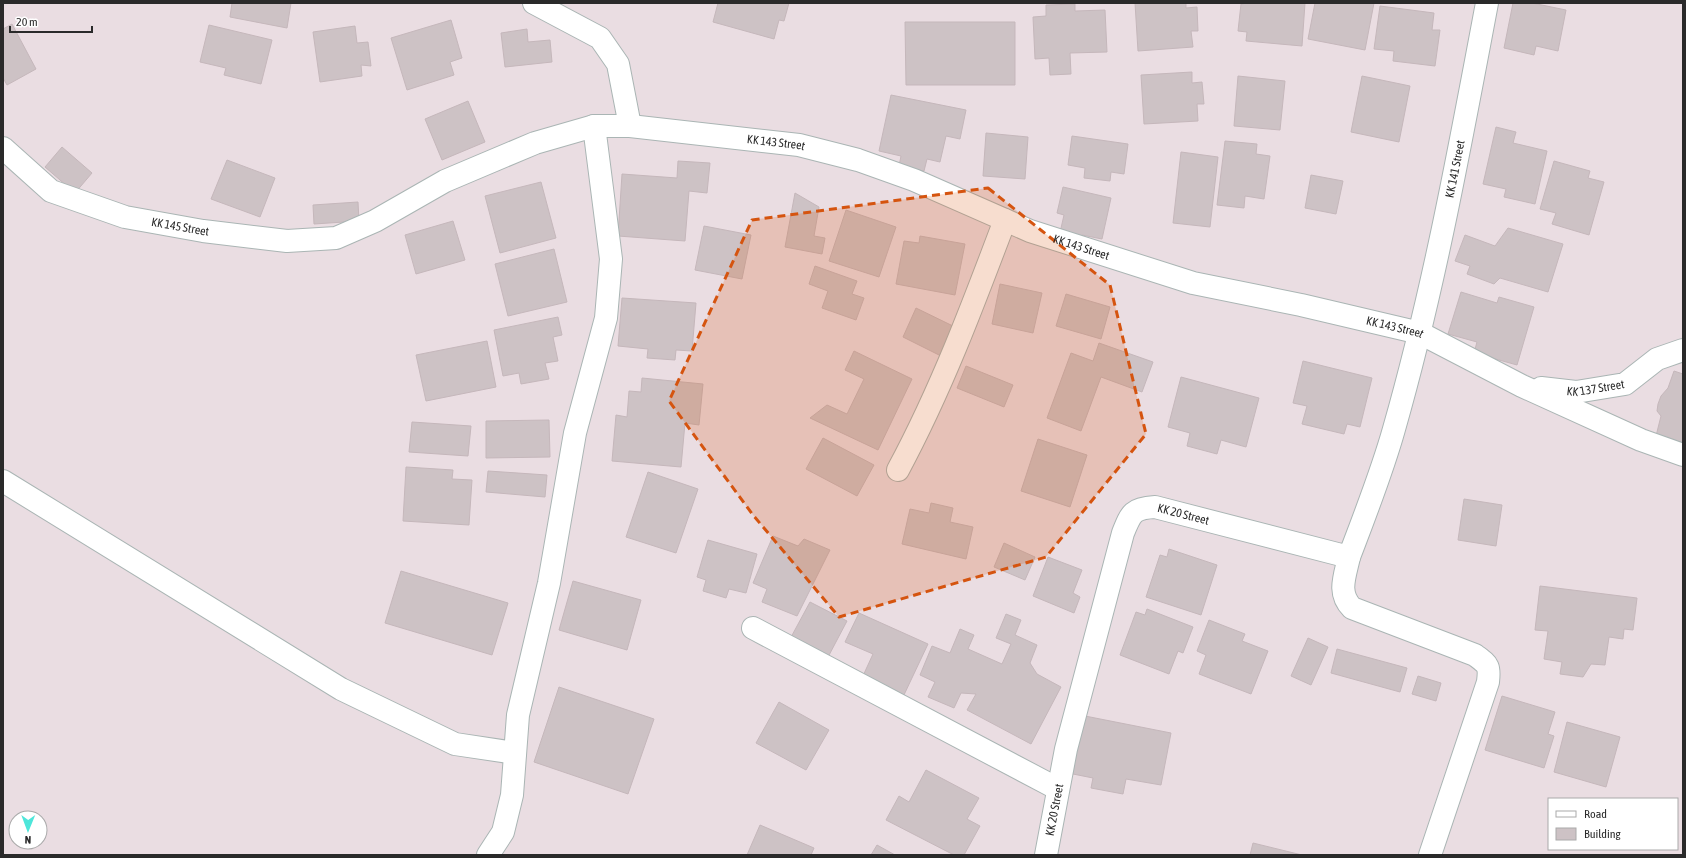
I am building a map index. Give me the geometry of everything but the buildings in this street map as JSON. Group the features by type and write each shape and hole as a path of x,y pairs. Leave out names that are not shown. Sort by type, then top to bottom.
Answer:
{"street":[{"path":"534,3 600,38 618,64 630,126"},
{"name":"KK 141 Street","path":"1420,333 1456,168 1487,3"},
{"path":"488,855 503,832 512,795 518,715 549,583 574,433 606,318 611,259 594,126"},
{"name":"KK 143 Street","path":"594,126 630,126 799,145 858,160 914,180 1005,220 1085,250 1193,283 1301,305 1420,333 1522,386 1641,440 1683,455"},
{"name":"KK 145 Street","path":"3,148 51,190 125,217 203,231 287,241 336,238 375,222 445,181 535,143 594,126"},
{"path":"898,470 915,439 970,314 1005,220"},
{"path":"1420,333 1394,430 1349,557 1342,592 1345,601 1352,608 1475,655 1487,664 1490,670 1488,682 1430,855"},
{"name":"KK 137 Street","path":"1522,386 1576,392 1625,384 1657,359 1683,350"},
{"path":"3,481 341,689 455,744 515,753"},
{"name":"KK 20 Street","path":"1046,855 1058,790 1085,672 1129,516 1140,508 1155,508 1349,557"},
{"path":"753,628 1058,790"}],"highlighted area":[{"path":"988,188 1110,285 1146,434 1046,557 839,617 753,515 669,401 752,220"}]}
